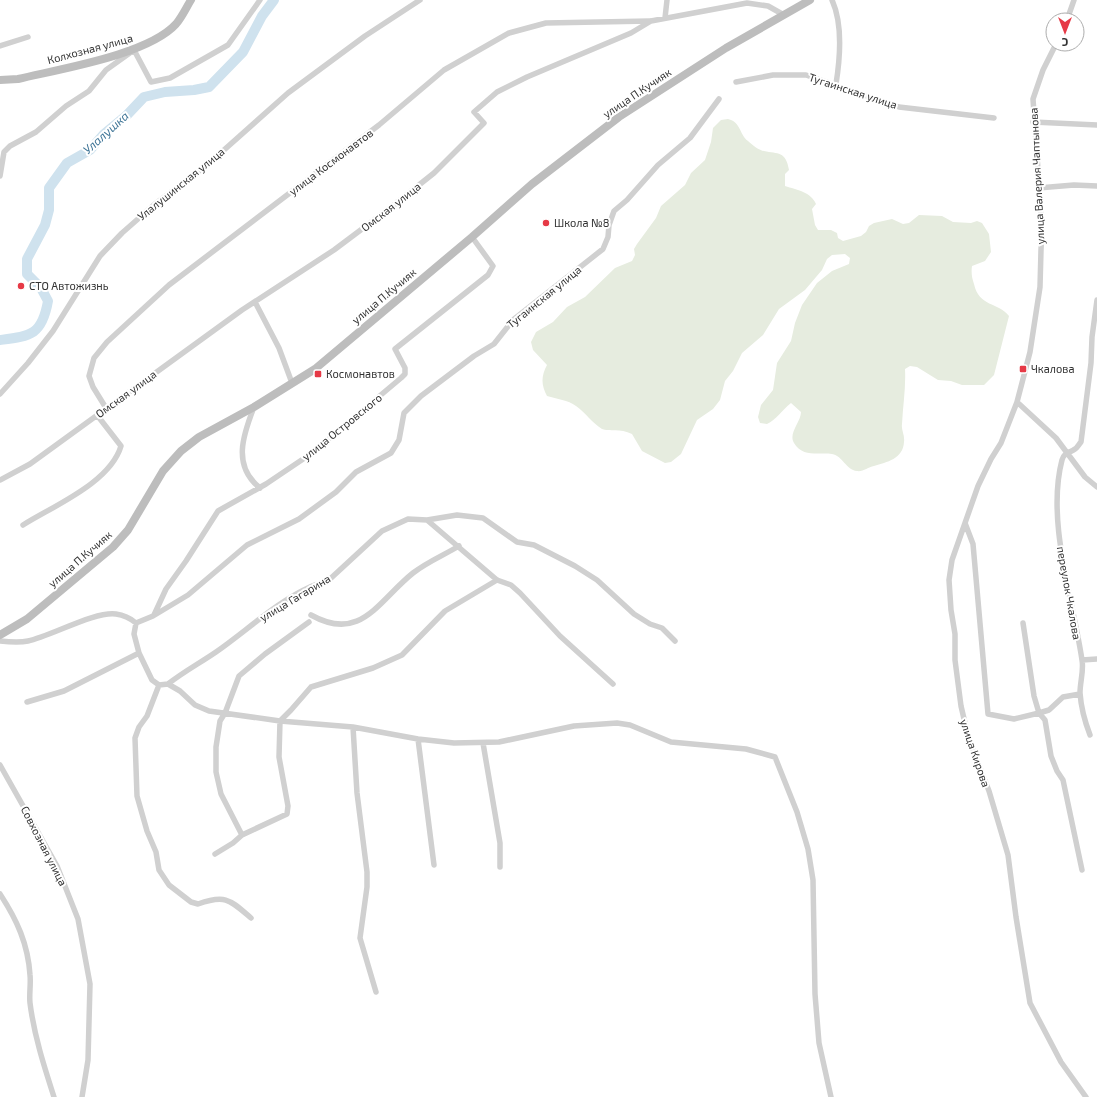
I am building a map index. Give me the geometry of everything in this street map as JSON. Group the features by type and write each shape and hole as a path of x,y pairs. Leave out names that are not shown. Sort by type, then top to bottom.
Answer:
{"street":[{"name":"Колхозная улица","path":"0,80 18,79 134,50 163,34 176,23 191,0"},
{"path":"0,176 4,152 10,146 36,132 66,106 89,91 106,70 134,50 151,82 170,78 228,45 260,0"},
{"name":"Улалушинская улица","path":"0,394 28,363 53,331 100,256 122,233 155,204 206,166 288,93 359,40 420,0"},
{"path":"666,18 667,0"},
{"name":"улица П.Кучияк","path":"0,635 27,619 113,547 128,530 163,471 181,451 199,437 254,407 315,369 472,237 532,184 619,117 726,48 810,0"},
{"path":"832,0 838,29 838,70 836,84"},
{"path":"1070,12 1074,0"},
{"name":"Омская улица","path":"0,480 30,464 255,302 334,250 434,173 484,123 474,112 496,92 631,32 651,21 747,4 768,6 784,15"},
{"name":"улица Космонавтов","path":"106,408 93,387 89,376 94,358 107,342 169,284 379,125 444,70 509,32 546,23 651,21"},
{"path":"0,46 28,38"},
{"name":"улица Валерия Чаптынова","path":"1017,402 1030,352 1040,287 1042,226 1033,122 1033,99 1043,70 1052,52"},
{"name":"Тугаинская улица","path":"736,82 773,75 806,75 836,84 899,107 994,118"},
{"name":"Тугаинская улица","path":"136,623 153,616 188,595 247,545 299,519 336,492 356,472 391,453 399,440 404,413 440,380 494,344 513,320 603,249 608,238 609,225 614,211 627,200 658,165 690,138 719,99"},
{"path":"1033,122 1097,125"},
{"path":"1038,188 1074,185 1097,186"},
{"name":"улица Островского","path":"153,616 166,589 218,511 260,488 312,453 405,374 405,368 395,349 488,275 491,271 493,266 472,237"},
{"path":"1067,452 1075,449 1080,442 1089,386 1092,337 1097,300"},
{"path":"255,302 278,348 292,383"},
{"path":"1017,402 1056,438 1085,477 1097,487"},
{"name":"улица Кирова","path":"1017,402 1001,443 991,459 978,486 952,560 949,580 951,610 955,634 957,684 969,740 1000,825 1008,856 1030,1004 1061,1062 1086,1097"},
{"path":"254,407 241,446 243,461 251,481 260,488"},
{"path":"23,525 80,492 109,467 121,446 97,415"},
{"name":"переулок Чкалова","path":"1067,452 1062,459 1058,491 1059,541 1065,568 1068,596 1082,660 1080,694 1090,735"},
{"name":"улица Гагарина","path":"168,684 182,673 215,653 278,607 310,587 321,584 330,579 382,531 408,519 426,520 440,516 458,515 483,518 517,542 534,545 575,566 597,580 634,614 650,624 662,628 675,641"},
{"path":"426,520 459,546 497,580 511,585 560,636 613,684"},
{"path":"965,522 973,544 988,714 1014,719 1049,710 1063,697 1080,694"},
{"path":"311,615 324,622 341,626 356,622 384,602 413,573 459,546"},
{"path":"215,854 233,843 242,835 287,814 288,806 279,757 280,721 292,710 311,687 373,668 402,655 445,611 497,580"},
{"path":"0,641 27,642 93,618 110,614 129,618 136,623 134,634 139,653 152,680 159,685 168,684 180,691 195,705 209,711 280,721 353,727 418,739 483,743 522,738 574,726 617,723 630,725 671,742 746,749 775,757 797,812 808,849 813,880 815,994 819,1043 832,1097"},
{"path":"242,835 221,794 216,772 216,747 220,721 225,713 239,676 265,654 309,622"},
{"path":"1022,623 1034,696 1039,713 1045,720 1051,756 1057,771 1063,780 1082,870"},
{"path":"27,702 64,691 139,653"},
{"path":"1082,660 1097,659"},
{"path":"159,685 147,716 137,733 134,756 137,796 147,831 156,852 159,870 168,885 191,902 198,904 225,898 231,901 251,918"},
{"path":"353,727 357,793 367,887 360,938 376,992"},
{"path":"418,739 434,865"},
{"path":"483,743 500,843 500,867"},
{"name":"Совхозная улица","path":"0,765 57,866 78,919 90,984 88,1060 82,1097"},
{"path":"0,894 21,931 28,953 30,1002 40,1053 54,1097"}],"shaded area":[{"path":"728,119 738,125 745,138 756,147 762,151 781,154 786,159 789,170 785,174 785,186 803,192 814,200 816,204 812,209 815,225 818,230 831,230 837,233 838,238 843,241 861,236 866,232 869,226 874,223 892,219 903,224 909,223 919,215 942,216 953,222 971,223 977,221 982,223 989,234 991,252 985,261 972,266 972,273 976,291 980,297 984,301 1000,308 1009,316 994,375 984,385 962,385 951,381 938,380 917,367 910,366 905,369 902,426 904,442 901,452 894,459 861,471 857,471 850,468 836,455 807,453 802,451 794,443 793,439 794,431 801,412 791,403 767,424 760,423 758,417 761,405 773,390 777,363 791,341 795,323 802,305 817,283 832,271 849,264 850,258 845,254 832,255 827,259 822,270 805,290 779,309 763,335 742,353 733,371 725,381 720,400 713,409 697,420 681,454 671,462 665,463 642,451 632,434 623,431 602,429 573,404 547,396 545,392 542,380 547,365 533,350 531,342 536,332 553,322 567,307 585,297 615,268 632,261 635,255 634,249 656,218 661,206 685,185 691,173 705,160 711,142 713,128 721,120"}],"waterway":[{"name":"Улалушка","path":"0,340 27,335 33,332 42,321 48,301 41,288 27,274 27,259 45,225 49,210 49,188 67,163 90,150 104,134 127,115 144,97 165,92 194,90 209,87 243,52 262,16 274,0"}],"place":[{"name":"Школа №8","path":"546,223"},
{"name":"СТО Автожизнь","path":"21,286"},
{"name":"Чкалова","path":"1023,369"},
{"name":"Космонавтов","path":"318,374"}]}
